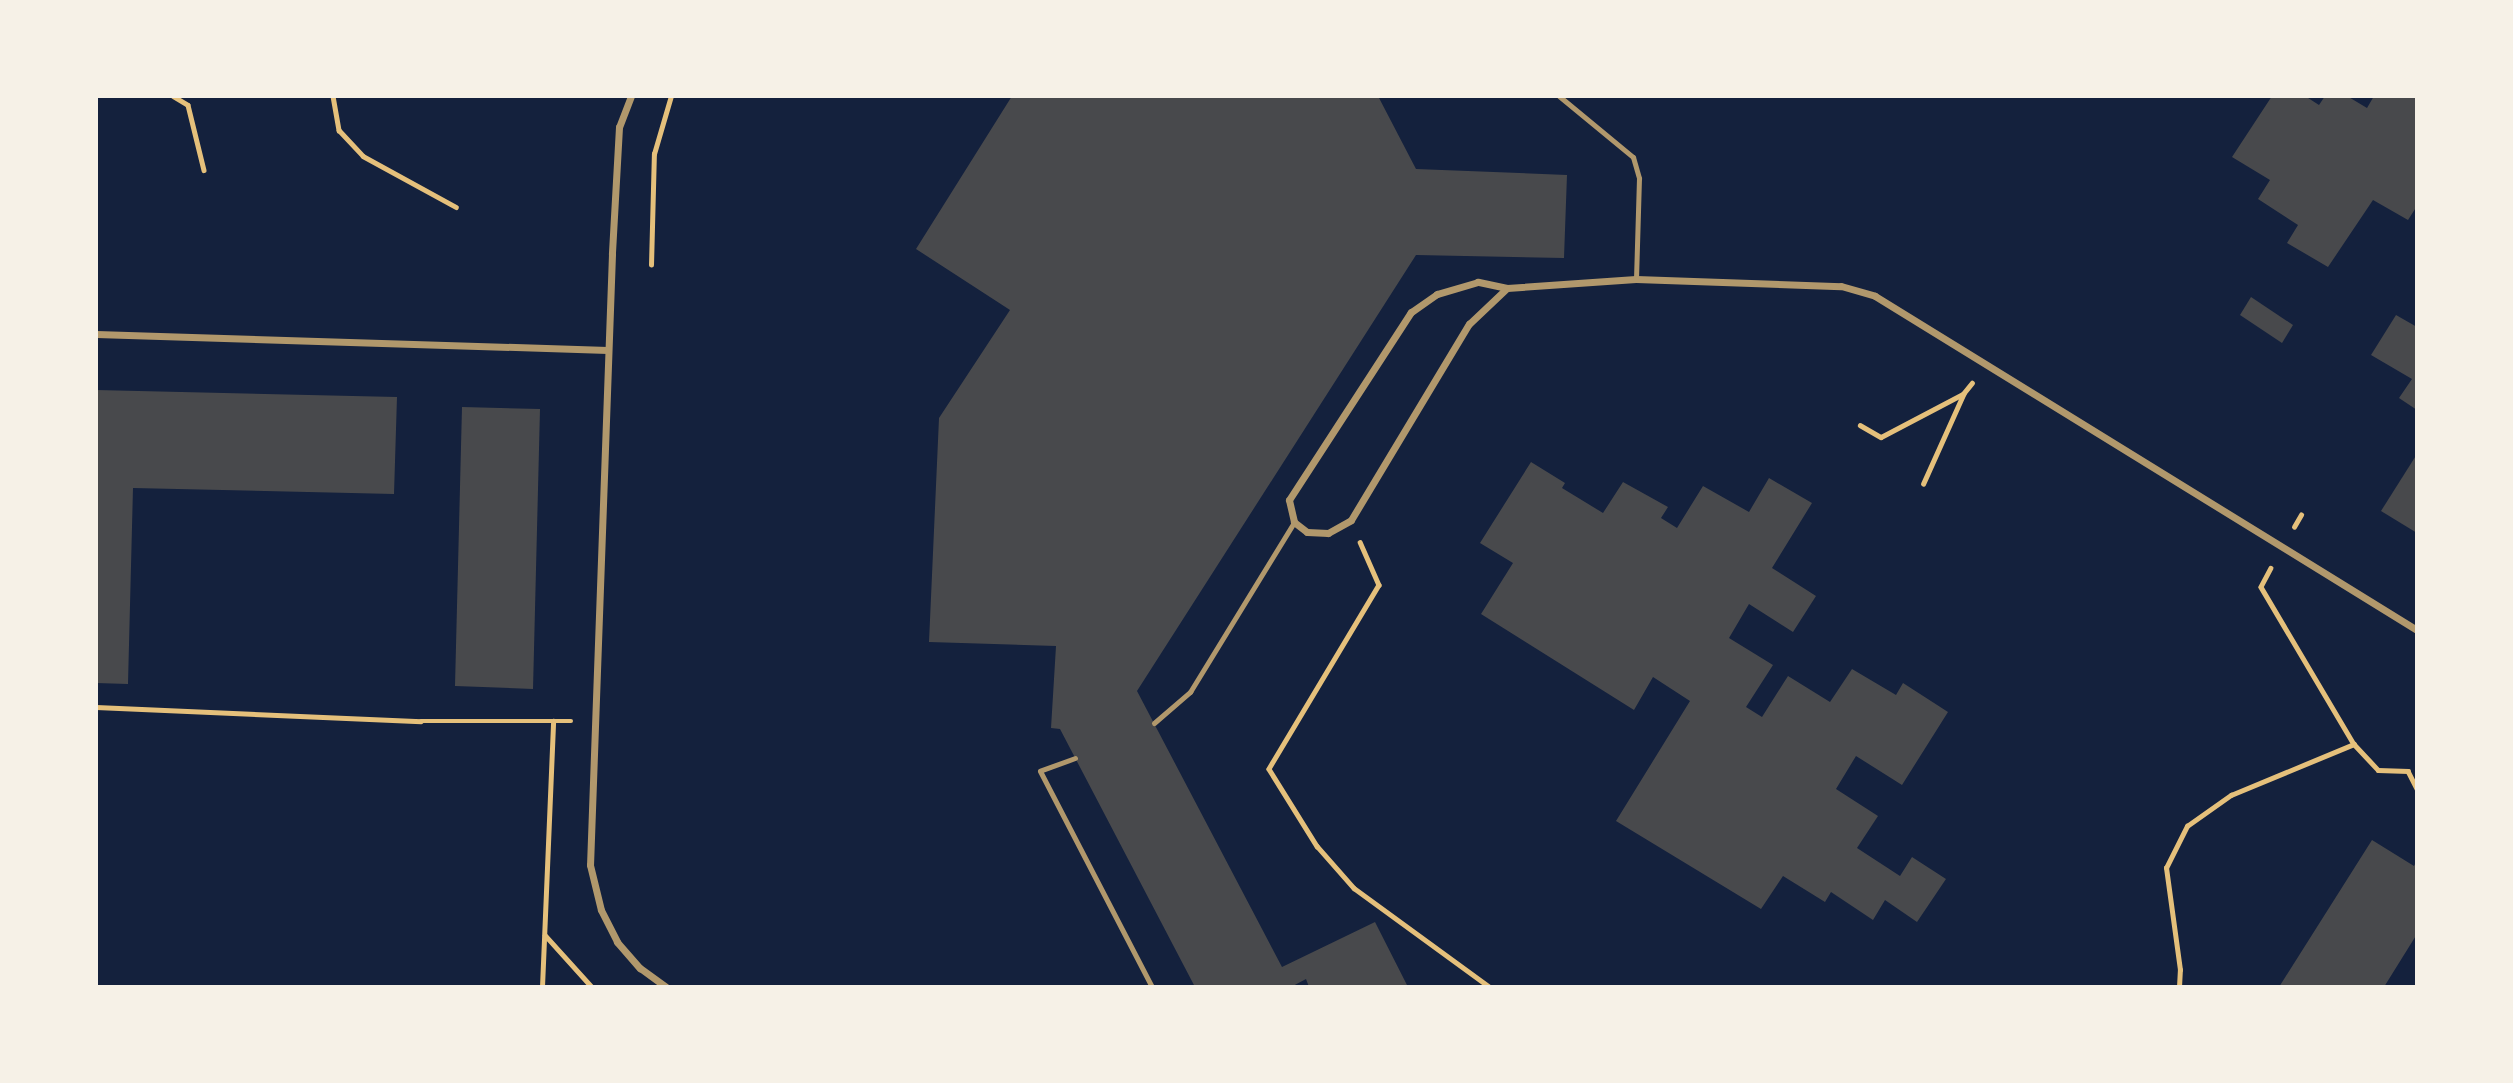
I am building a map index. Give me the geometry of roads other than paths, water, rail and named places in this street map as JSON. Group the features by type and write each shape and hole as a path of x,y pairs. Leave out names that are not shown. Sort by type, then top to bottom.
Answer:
{"street":[{"path":"631,96 620,127 608,350 590,865 601,910 617,942 640,968 666,987"},
{"path":"1507,288 1469,324 1351,520 1328,533 1307,532 1294,522 1289,500 1411,312 1437,294 1478,282 1507,288 1636,279 1841,286 1875,296 2417,630"},
{"path":"96,334 608,350"}],"lane":[{"path":"1559,96 1633,157 1639,178 1636,279"},
{"path":"1154,723 1190,692 1294,522"},
{"path":"1075,758 1040,771 1152,987"}]}
